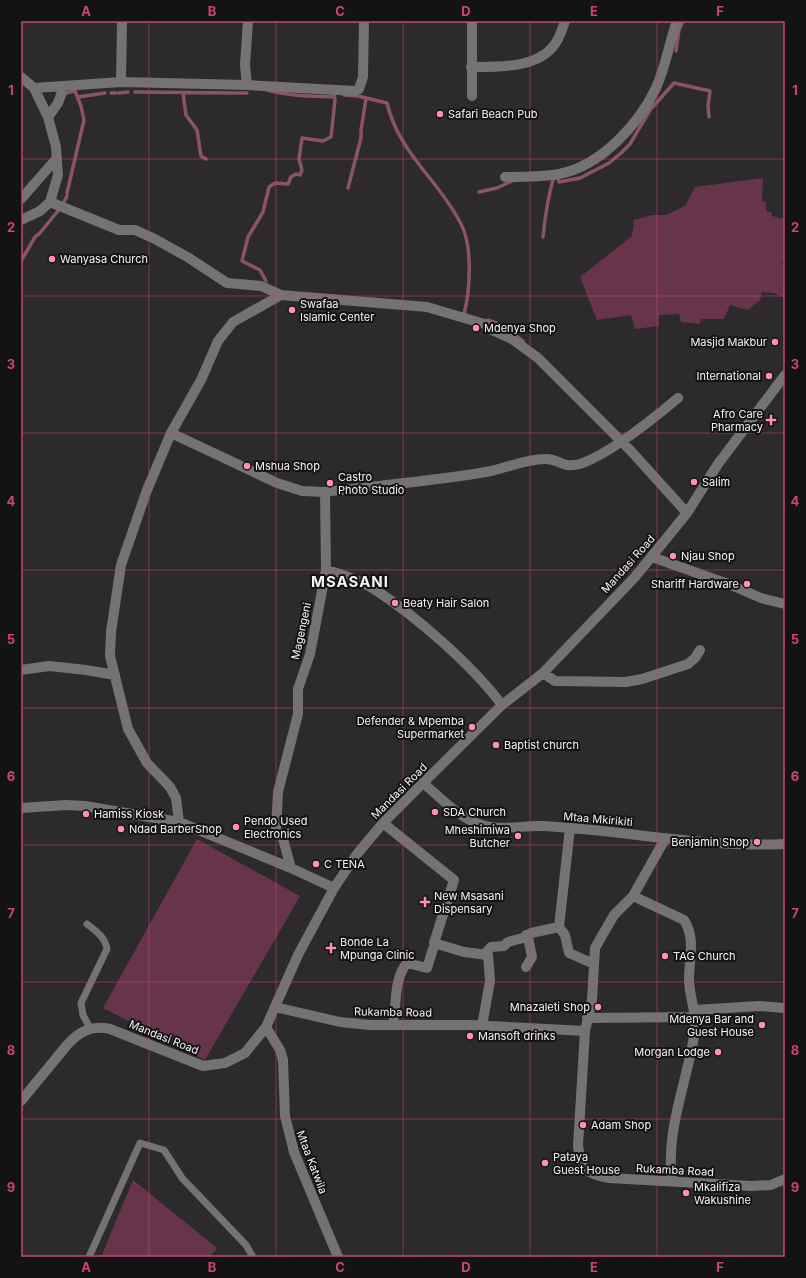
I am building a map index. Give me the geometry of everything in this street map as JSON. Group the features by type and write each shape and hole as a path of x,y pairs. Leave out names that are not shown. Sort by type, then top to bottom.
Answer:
{"street":[{"path":"121,82 122,21"},
{"path":"246,85 245,65 248,21"},
{"path":"34,88 121,82 246,85 356,91 359,89 363,77 364,21"},
{"path":"472,21 472,96"},
{"path":"471,67 508,66 530,62 544,54 558,40 565,21"},
{"path":"505,178 560,174 581,166 616,142 633,125 645,108 656,87 667,56 676,21"},
{"path":"21,77 34,88 48,117 54,136 58,175 50,202 40,211 21,220"},
{"path":"48,117 58,103 64,86"},
{"path":"21,199 57,158"},
{"path":"50,202 119,230 135,230 155,239 189,258 227,283 261,286 281,295 427,307 488,324 492,330 512,339 538,358 621,441 687,513"},
{"path":"179,822 176,798 147,763 128,729 110,656 111,632 121,565 146,490 171,433 201,380 218,341 233,322 281,295"},
{"name":"Mandasi Road","path":"90,1028 98,1026 110,1029 203,1066 213,1066 237,1058 248,1050 266,1027 298,954 334,888 353,860 382,823 502,705 543,673 652,557 687,513 718,464 785,375"},
{"path":"171,433 277,483 302,491 325,492 491,471 544,458 565,466 579,464 594,458 621,441 678,398"},
{"name":"Magengeni","path":"291,868 282,839 276,830 278,792 298,714 298,689 310,654 326,570 325,492"},
{"path":"652,557 731,585 761,598 785,604"},
{"path":"326,570 344,574 373,589 407,614 442,642 502,705"},
{"path":"543,673 555,681 626,682 642,679 688,664 695,658 700,650"},
{"path":"21,670 48,666 115,675"},
{"name":"Mtaa Mkirikiti","path":"423,783 451,806 480,825 570,828 620,832 665,839 706,843 785,844"},
{"path":"21,808 66,805 85,806 179,822 291,868 334,888"},
{"path":"382,823 404,842 447,872 454,880 434,943 464,952 488,955 490,969 482,1026"},
{"path":"570,828 559,928 565,935 569,954 594,964"},
{"name":"Rukamba Road","path":"665,839 633,896 614,915 595,948 592,1000 585,1031 578,1146 582,1163 586,1171 597,1176 609,1178 764,1186 774,1184 785,1179"},
{"path":"633,896 656,908 677,915 684,920 693,944 689,981 695,1014 695,1030 673,1135 670,1163 672,1181"},
{"path":"484,955 491,947 504,946 508,942 526,935 559,928"},
{"path":"526,935 528,937 532,956 526,967"},
{"path":"393,1026 397,984 405,966 407,963 427,968 433,949"},
{"path":"587,1018 695,1014 759,1006 785,1008"},
{"name":"Rukamba Road","path":"275,1007 340,1022 393,1026 442,1024 585,1031"},
{"name":"Mtaa Katwila","path":"266,1027 280,1050 282,1060 284,1116 292,1147 338,1257"},
{"path":"21,1101 75,1036 90,1028"}],"lane":[{"path":"87,924 100,934 105,941 107,949 81,1003 83,1015 90,1028"},
{"path":"89,1257 140,1143 164,1150 182,1178 246,1245 253,1257"}],"shaded area":[{"path":"763,178 762,201 766,202 766,211 771,212 772,216 785,219 785,255 782,262 785,266 785,298 774,293 762,292 760,300 748,310 730,305 724,319 702,319 699,324 681,322 679,314 659,315 659,326 635,329 631,315 597,320 580,277 632,236 634,220 652,215 666,215 685,206 695,187"},
{"path":"197,839 300,896 205,1060 103,1008"},
{"path":"133,1180 217,1248 210,1257 101,1257"}],"waterway":[{"path":"676,51 679,30 683,21"},
{"path":"558,177 559,182 580,178 609,163 630,144 650,110 674,83 710,91 708,106 709,117"},
{"path":"267,90 292,95 334,97 334,93 336,93"},
{"path":"66,93 75,91 81,106 84,120 67,193"},
{"path":"119,93 128,92"},
{"path":"135,92 234,93"},
{"path":"78,97 105,93"},
{"path":"111,93 116,93"},
{"path":"183,93 186,115 197,130 201,156 206,159"},
{"path":"236,93 247,93"},
{"path":"266,281 260,270 242,261 248,237 263,212 269,187 275,183 288,184 291,177 296,174 300,175 302,170 299,159 302,138 323,141 331,137 335,100 334,94"},
{"path":"344,95 358,96 387,103 393,121 410,152 452,208 461,224 465,233 469,256 468,293 464,314 466,315"},
{"path":"348,188 361,138 366,99"},
{"path":"543,237 547,206 554,176"},
{"path":"479,192 497,188 512,181"},
{"path":"21,261 35,237 62,206 67,196"},
{"path":"488,320 504,326 523,341"}],"place":[{"name":"Safari Beach Pub","path":"440,114"},
{"name":"Wanyasa Church","path":"52,259"},
{"name":"Swafaa Islamic Center","path":"292,310"},
{"name":"Mdenya Shop","path":"476,328"},
{"name":"Masjid Makbur","path":"775,342"},
{"name":"International","path":"769,376"},
{"name":"Afro Care Pharmacy","path":"771,420"},
{"name":"Mshua Shop","path":"247,466"},
{"name":"Salim","path":"694,482"},
{"name":"Castro Photo Studio","path":"330,483"},
{"name":"Njau Shop","path":"673,556"},
{"name":"Shariff Hardware","path":"747,584"},
{"name":"Beaty Hair Salon","path":"395,603"},
{"name":"Defender & Mpemba Supermarket","path":"472,727"},
{"name":"Baptist church","path":"496,745"},
{"name":"SDA Church","path":"435,812"},
{"name":"Hamiss Kiosk","path":"86,814"},
{"name":"Pendo Used Electronics","path":"236,827"},
{"name":"Ndad BarberShop","path":"121,829"},
{"name":"Mheshimiwa Butcher","path":"518,836"},
{"name":"Benjamin Shop","path":"757,842"},
{"name":"C TENA","path":"316,864"},
{"name":"New Msasani Dispensary","path":"425,902"},
{"name":"Bonde La Mpunga Clinic","path":"331,948"},
{"name":"TAG Church","path":"665,956"},
{"name":"Mnazaleti Shop","path":"598,1007"},
{"name":"Mdenya Bar and Guest House","path":"762,1025"},
{"name":"Mansoft drinks","path":"470,1036"},
{"name":"Morgan Lodge","path":"718,1052"},
{"name":"Adam Shop","path":"583,1125"},
{"name":"Pataya Guest House","path":"545,1163"},
{"name":"Mkalifiza Wakushine","path":"686,1193"}],"district":[{"name":"MSASANI","path":"350,582"}]}
